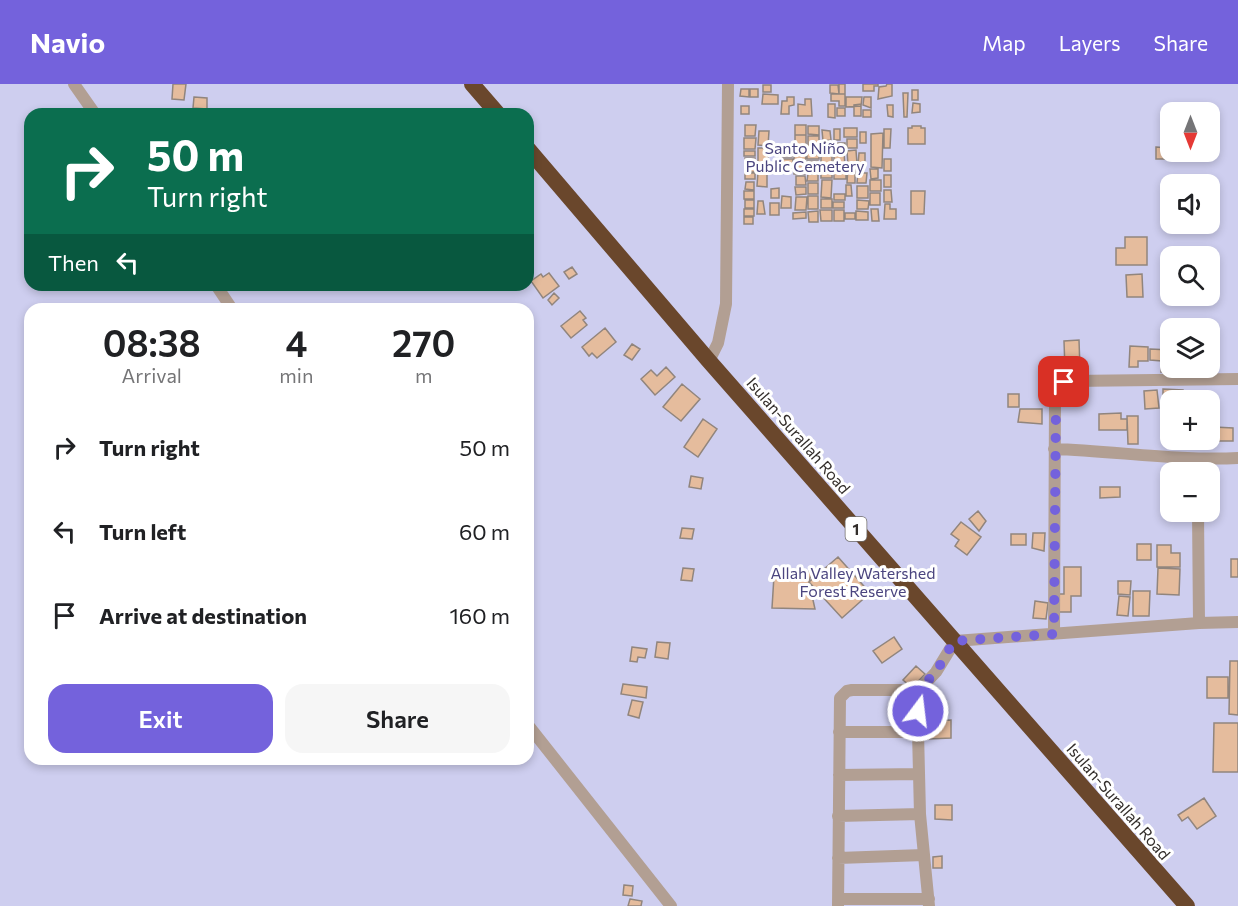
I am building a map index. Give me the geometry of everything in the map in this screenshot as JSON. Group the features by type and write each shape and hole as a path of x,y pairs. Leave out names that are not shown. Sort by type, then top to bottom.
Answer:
{"highway":[{"path":"472,84 493,108"},
{"name":"Isulan-Surallah Road","path":"534,156 709,361 1187,906"}],"street":[{"path":"74,84 91,108"},
{"path":"709,361 718,343 726,304 728,84"},
{"path":"1054,634 1054,449 1058,387 1064,382 1238,379"},
{"path":"1054,449 1164,462"},
{"path":"1218,462 1238,458"},
{"path":"1198,522 1199,623"},
{"path":"919,690 847,691 840,698 838,902 929,902 920,814 919,690 936,672 954,641 1238,622"},
{"path":"838,732 918,732"},
{"path":"534,733 671,906"},
{"path":"838,775 919,774"},
{"path":"838,816 920,814"},
{"path":"838,858 924,855"}],"green space":[{"name":"Allah Valley Watershed Forest Reserve","path":"0,84 1238,84 1238,906 0,906"}],"building":[{"path":"173,84 186,84 184,100 172,99"},
{"path":"839,84 845,84 845,94 839,94"},
{"path":"863,84 878,84 878,86 874,86 874,91 863,91"},
{"path":"892,84 892,96 878,99 879,87"},
{"path":"763,85 771,85 771,92 763,92"},
{"path":"830,85 838,85 839,94 830,93"},
{"path":"741,89 749,89 749,97 740,96"},
{"path":"750,89 758,89 758,97 750,97"},
{"path":"912,90 918,90 918,100 912,100"},
{"path":"903,93 908,93 907,117 904,117"},
{"path":"763,94 778,95 778,104 762,104"},
{"path":"831,94 845,94 845,106 839,106 839,101 831,101"},
{"path":"194,97 207,98 207,108 193,108"},
{"path":"787,97 794,97 794,105 789,106 789,114 781,114 782,101 787,101"},
{"path":"846,97 862,97 861,106 846,107"},
{"path":"864,97 871,97 871,108 863,105"},
{"path":"805,99 811,99 812,116 798,116 798,104 805,105"},
{"path":"913,103 920,104 920,112 912,113"},
{"path":"828,104 835,104 835,118 828,117"},
{"path":"861,104 861,116 854,116 854,105"},
{"path":"887,105 893,105 893,117 888,116"},
{"path":"741,106 749,106 749,114 741,114"},
{"path":"837,108 845,108 845,116 837,116"},
{"path":"863,110 871,110 871,117 863,117"},
{"path":"745,125 756,125 755,136 745,136"},
{"path":"795,125 806,125 806,135 795,135"},
{"path":"808,126 819,126 819,135 808,134"},
{"path":"912,126 925,128 925,144 908,144 908,128"},
{"path":"844,128 857,128 857,137 844,137"},
{"path":"834,129 840,129 840,140 834,140"},
{"path":"884,129 891,129 890,148 884,148"},
{"path":"822,130 830,131 831,140 823,141"},
{"path":"759,131 769,131 768,146 758,145"},
{"path":"860,132 866,132 866,143 860,143"},
{"path":"883,133 882,168 871,167 871,134"},
{"path":"795,135 806,135 806,147 795,146"},
{"path":"808,136 819,136 819,147 808,147"},
{"path":"744,138 756,138 755,149 744,149"},
{"path":"847,139 857,139 857,148 847,148"},
{"path":"826,142 832,142 832,154 826,154"},
{"path":"836,143 845,143 845,151 836,151"},
{"path":"795,146 806,147 806,154 795,154"},
{"path":"1156,147 1160,147 1160,159 1156,159"},
{"path":"758,148 768,148 768,166 758,166"},
{"path":"807,148 819,148 819,159 807,159"},
{"path":"783,150 792,151 792,157 783,157"},
{"path":"856,150 857,164 848,165 847,151"},
{"path":"744,151 755,151 755,156 744,156"},
{"path":"844,153 845,165 834,165 834,154"},
{"path":"859,153 865,153 865,165 858,165"},
{"path":"794,155 806,155 805,162 794,162"},
{"path":"821,155 832,156 832,164 821,164"},
{"path":"745,158 755,158 755,164 745,164"},
{"path":"783,159 793,159 792,169 782,168"},
{"path":"884,159 891,159 891,171 884,171"},
{"path":"807,161 818,161 818,172 806,172"},
{"path":"794,163 805,163 805,174 794,174"},
{"path":"745,165 755,165 755,172 745,172"},
{"path":"821,166 832,166 832,178 821,178"},
{"path":"834,167 846,167 846,179 834,179"},
{"path":"848,167 855,167 855,183 847,183"},
{"path":"870,169 878,169 878,178 871,179"},
{"path":"758,172 767,172 767,187 757,186"},
{"path":"745,173 755,173 755,179 745,179"},
{"path":"858,173 867,173 866,183 857,183"},
{"path":"808,174 818,174 818,181 807,181"},
{"path":"884,175 891,175 891,187 884,187"},
{"path":"796,176 805,176 806,185 796,185"},
{"path":"822,180 832,180 831,198 821,197"},
{"path":"870,180 881,180 881,191 870,191"},
{"path":"746,182 754,182 754,190 745,189"},
{"path":"808,183 818,183 818,194 808,194"},
{"path":"846,185 851,185 852,196 846,196"},
{"path":"857,186 868,186 868,198 857,198"},
{"path":"795,187 806,187 806,194 796,195"},
{"path":"779,188 779,198 771,198 771,189"},
{"path":"884,190 891,190 892,202 884,202"},
{"path":"744,191 754,191 754,199 744,199"},
{"path":"911,191 925,191 924,214 911,214"},
{"path":"870,193 880,193 880,205 870,205"},
{"path":"834,194 845,194 845,200 834,200"},
{"path":"782,196 791,197 791,208 781,208"},
{"path":"808,196 818,196 818,209 808,209"},
{"path":"796,197 807,197 806,210 795,210"},
{"path":"821,199 832,199 832,208 821,208"},
{"path":"745,200 754,200 754,208 745,208"},
{"path":"857,200 869,201 868,209 857,209"},
{"path":"758,201 763,201 765,214 757,214"},
{"path":"833,202 844,202 844,208 833,208"},
{"path":"770,203 779,203 779,215 770,215"},
{"path":"885,204 890,204 890,209 896,209 896,219 884,219"},
{"path":"744,209 754,209 754,216 744,216"},
{"path":"871,209 878,209 879,221 872,221"},
{"path":"820,210 832,210 832,221 821,221"},
{"path":"834,210 844,210 844,221 834,221"},
{"path":"818,211 818,222 809,222 808,212"},
{"path":"856,211 868,212 868,220 856,220"},
{"path":"806,212 806,218 793,219 793,213"},
{"path":"845,213 855,213 855,219 845,219"},
{"path":"744,217 753,217 753,224 744,224"},
{"path":"1125,237 1147,237 1147,265 1116,265 1116,248 1125,248"},
{"path":"572,267 577,274 569,279 564,272"},
{"path":"549,273 559,286 543,298 534,285 534,279 541,274 543,277"},
{"path":"1142,274 1143,297 1127,297 1126,275"},
{"path":"554,293 559,298 552,305 548,300"},
{"path":"580,311 586,318 583,320 587,325 571,338 561,326"},
{"path":"605,328 616,342 597,358 592,353 589,356 582,347"},
{"path":"1079,340 1080,369 1065,370 1064,341"},
{"path":"632,344 640,349 632,360 624,355"},
{"path":"1130,346 1148,347 1148,361 1138,361 1138,367 1129,367"},
{"path":"1150,349 1160,350 1160,361 1150,360"},
{"path":"666,367 675,377 655,395 641,379 651,370 657,376"},
{"path":"682,384 700,399 681,421 663,407"},
{"path":"1157,390 1159,408 1145,409 1144,391"},
{"path":"1008,394 1019,394 1019,407 1008,407"},
{"path":"1020,409 1042,409 1042,424 1018,422"},
{"path":"1121,413 1121,419 1127,419 1127,430 1099,430 1099,414"},
{"path":"1127,416 1138,416 1138,444 1128,444"},
{"path":"703,419 717,429 698,457 684,447"},
{"path":"1220,427 1233,428 1233,441 1220,441"},
{"path":"691,476 703,478 701,489 689,487"},
{"path":"1100,487 1120,487 1120,497 1100,498"},
{"path":"978,511 986,521 979,531 969,519"},
{"path":"961,522 981,537 967,555 955,546 959,540 951,534"},
{"path":"682,528 694,529 692,539 680,538"},
{"path":"1033,533 1045,533 1044,551 1032,548"},
{"path":"1011,534 1026,534 1026,545 1011,545"},
{"path":"1137,544 1151,544 1151,560 1137,560"},
{"path":"1157,545 1171,545 1171,553 1180,553 1180,567 1157,567"},
{"path":"838,557 870,593 842,618 809,582"},
{"path":"1231,559 1238,559 1238,577 1231,577"},
{"path":"1064,567 1081,567 1081,596 1071,596 1071,612 1056,612 1056,594 1064,594"},
{"path":"683,568 694,569 692,581 681,580"},
{"path":"1158,568 1180,569 1179,595 1157,594"},
{"path":"812,571 809,582 815,609 772,608 774,576"},
{"path":"1118,581 1131,581 1130,595 1118,594"},
{"path":"1133,591 1150,591 1149,616 1133,616"},
{"path":"1119,596 1130,597 1128,616 1117,615"},
{"path":"1035,601 1048,603 1046,619 1033,618"},
{"path":"894,637 902,649 882,663 873,651"},
{"path":"657,642 670,643 668,659 655,657"},
{"path":"632,647 647,649 645,658 638,657 637,662 630,661"},
{"path":"1230,661 1238,661 1238,715 1229,714"},
{"path":"916,666 925,674 912,688 903,680"},
{"path":"1207,677 1228,677 1228,698 1207,698"},
{"path":"623,684 647,687 646,698 621,694"},
{"path":"632,700 643,702 639,718 628,715"},
{"path":"951,720 951,738 928,739 928,721"},
{"path":"1214,723 1238,723 1238,772 1213,772"},
{"path":"1204,798 1216,816 1197,829 1188,817 1182,821 1178,815"},
{"path":"935,805 952,805 952,820 935,819"},
{"path":"942,856 942,868 933,868 933,857"},
{"path":"624,885 633,886 632,896 623,895"},
{"path":"630,899 642,901 641,906 628,906"}],"route":[{"path":"918,711 919,690 936,672 954,641 1054,634 1056,397 1058,387 1064,382"}],"park label":[{"name":"Santo Niño Public Cemetery","path":"805,156"}]}
